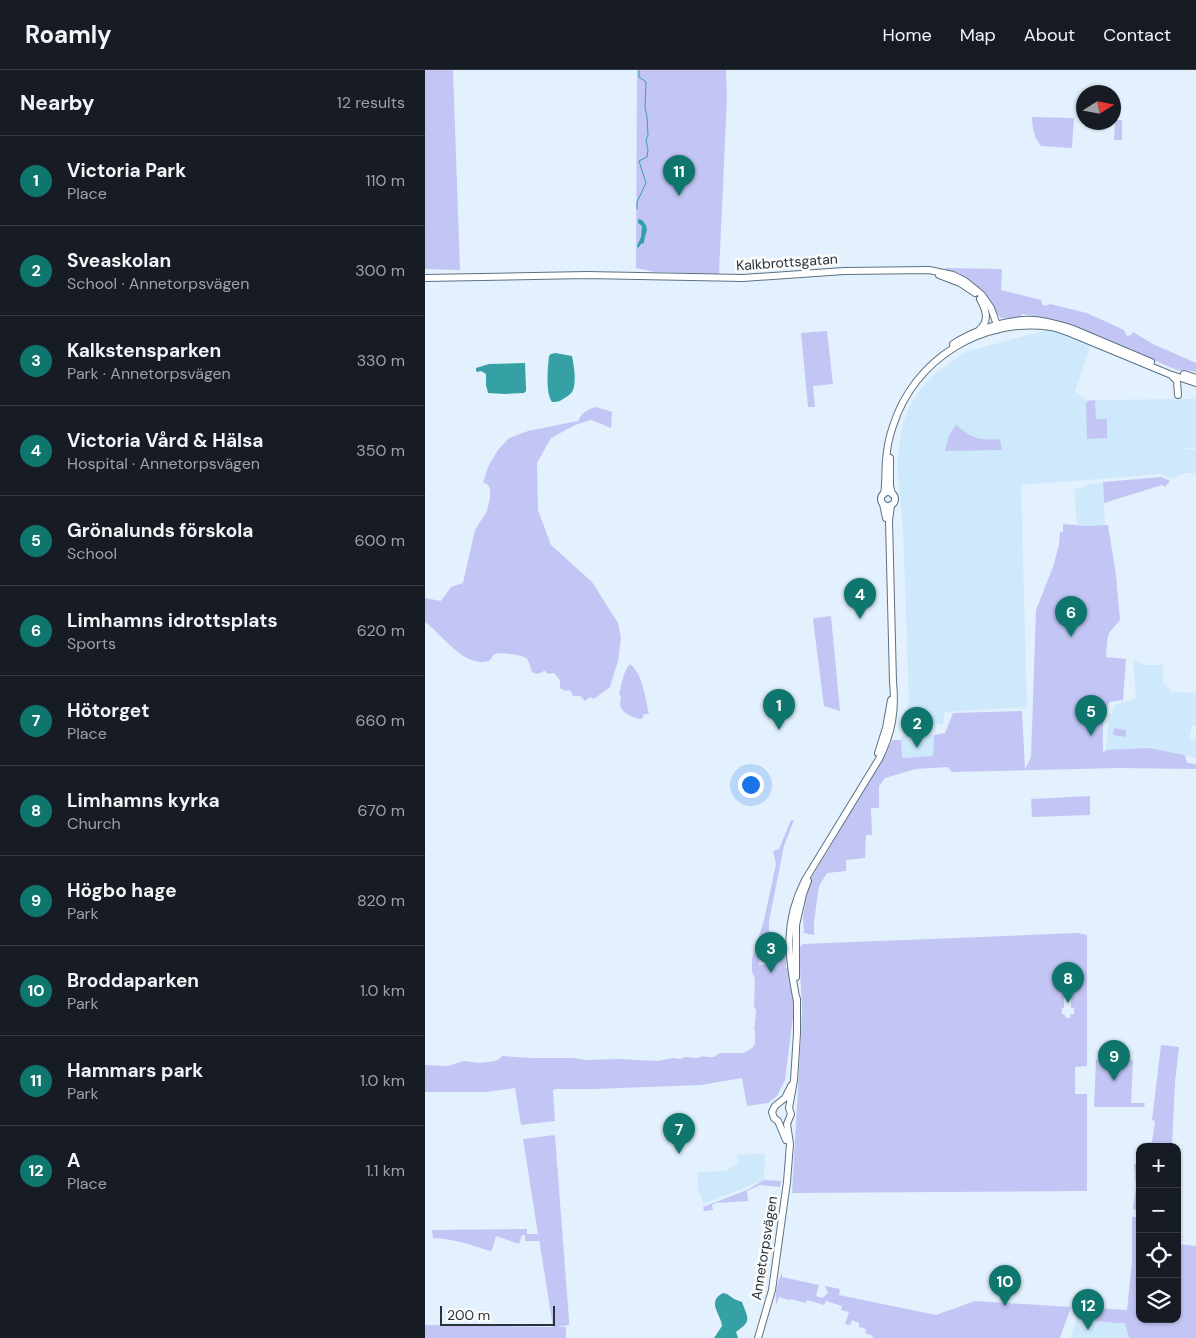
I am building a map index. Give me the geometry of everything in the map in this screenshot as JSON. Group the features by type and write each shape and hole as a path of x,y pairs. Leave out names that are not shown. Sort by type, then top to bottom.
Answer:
{"main road":[{"name":"Kalkbrottsgatan","path":"922,270 960,283 980,298 996,327"},
{"name":"Kalkbrottsgatan","path":"425,278 579,275 743,278 844,271 922,270 945,273 961,278 968,283 979,292 991,308 996,327"},
{"name":"Kalkbrottsgatan","path":"425,274 587,271 642,273 654,276"},
{"path":"975,333 983,327 987,319 980,298"},
{"path":"991,308 1004,321 1046,321 1073,329 1161,366 1196,378"},
{"path":"887,505 881,499 884,494 888,445 893,423 906,396 923,372 946,348 959,340 975,333 1023,320"},
{"path":"923,372 953,348 996,327 1017,326 1053,328 1070,333 1169,374 1196,383"},
{"path":"1169,374 1177,381 1178,395"},
{"path":"789,1108 794,1080 797,1033 797,1002 790,966 789,939 793,909 798,894 869,775 886,728 893,682 893,621 886,516 887,505 894,500 890,486 891,448 899,410"},
{"path":"884,494 892,494"},
{"path":"779,1103 785,1104 791,1114 788,1120 782,1122 774,1118 772,1112 774,1107 785,1098 794,1080"},
{"name":"Annetorpsvägen","path":"758,1338 772,1290 786,1190 790,1144 787,1129 788,1120"},
{"name":"Annetorpsvägen","path":"778,1121 785,1139 788,1161"}],"shaded area":[{"path":"425,70 453,70 460,270 425,269"},
{"path":"637,70 726,70 727,97 719,274 655,272 636,268"},
{"path":"1032,117 1074,118 1072,148 1041,146 1034,132"},
{"path":"1122,120 1122,140 1114,140 1114,130 1121,130"},
{"path":"638,219 645,223 647,229 644,243 638,248 642,226 638,223"},
{"path":"945,268 1002,269 1001,290 1041,300 1045,306 1050,304 1087,313 1124,330 1127,336 1133,332 1153,344 1196,363 1196,372 1185,370 1184,372 1172,368 1074,326 1055,320 1022,314 1019,318 1001,318 989,301"},
{"path":"1051,329 1087,342 1090,347 1075,391 1086,400 1196,399 1196,448 1183,450 1196,449 1196,473 1185,473 1171,479 1162,474 1021,485 1027,707 945,712 943,724 904,726 909,702 903,529 897,463 902,425 910,406 921,389 936,373 965,352"},
{"path":"827,331 833,384 813,386 815,407 808,407 801,333"},
{"path":"555,353 572,356 575,379 574,388 570,394 560,401 552,402 548,392 549,356"},
{"path":"525,363 526,391 524,393 488,393 486,374 476,370 476,368 489,364"},
{"path":"1095,400 1096,419 1107,419 1107,438 1087,439 1086,404 1088,401"},
{"path":"597,407 612,412 611,428 591,420 575,425 551,438 537,463 538,510 551,545 592,582 618,623 621,638 618,661 610,687 594,699 590,697 585,701 580,696 573,696 570,690 565,691 560,688 560,680 554,673 548,674 544,670 537,674 532,672 528,661 524,657 498,653 488,661 483,662 468,659 455,650 425,622 425,598 441,601 451,587 463,583 475,530 487,511 490,498 490,489 483,482 489,465 498,450 509,438 528,431 578,421 586,411"},
{"path":"956,425 976,438 1000,439 1002,450 945,451 949,435"},
{"path":"1162,477 1170,481 1165,487 1162,485 1104,503 1103,482"},
{"path":"1103,482 1105,525 1087,526 1077,524 1074,489"},
{"path":"1063,524 1108,525 1116,575 1120,620 1109,633 1106,657 1126,659 1123,700 1110,702 1105,713 1103,753 1106,750 1148,748 1185,755 1187,763 1196,764 1196,769 1119,768 952,772 948,767 916,769 885,778 879,786 879,808 871,808 872,835 866,835 865,858 846,860 846,871 827,873 819,886 814,935 804,933 803,917 805,906 803,901 812,877 892,740 901,740 902,758 933,756 934,735 945,733 953,713 1022,711 1025,769 1031,757 1036,610 1053,567 1059,545 1060,532 1063,532"},
{"path":"831,616 840,711 824,706 813,620 814,618"},
{"path":"1133,660 1146,665 1163,665 1163,682 1172,692 1196,693 1196,725 1192,726 1189,738 1196,740 1196,758 1177,753 1106,750 1109,714 1112,714 1115,705 1136,698"},
{"path":"630,664 638,673 649,714 644,714 642,719 628,715 622,710 620,704 621,696 619,694 624,674"},
{"path":"1114,728 1126,730 1126,737 1113,735"},
{"path":"934,735 933,756 901,758 901,736"},
{"path":"1090,796 1090,815 1032,817 1031,799"},
{"path":"791,820 794,820 784,846 769,921 769,930 772,936 766,942 760,956 759,965 767,963 771,959 770,945 775,940 779,945 787,948 786,968 788,968 794,997 785,1080 777,1096 768,1103 747,1106 742,1078 701,1085 556,1089 553,1090 555,1121 521,1125 515,1088 486,1092 425,1092 425,1065 448,1066 464,1061 480,1063 495,1061 502,1056 657,1061 685,1057 714,1057 720,1053 744,1053 749,1050 755,1043 755,979 752,971 752,959 764,920 776,864 773,851 779,849"},
{"path":"1078,933 1087,935 1087,1066 1075,1067 1075,1094 1087,1094 1087,1191 792,1193 802,1009 799,948 803,944","holes":["1071,997 1071,1008 1074,1008 1074,1014 1071,1014 1070,1018 1066,1018 1062,1014 1064,998"]},
{"path":"1161,1045 1179,1047 1175,1082 1172,1143 1149,1143 1152,1142 1155,1121 1152,1120"},
{"path":"1096,1060 1133,1060 1131,1103 1145,1103 1144,1107 1094,1107"},
{"path":"554,1135 569,1320 569,1325 558,1327 566,1327 566,1338 425,1338 425,1325 553,1327 539,1239 539,1241 525,1241 525,1235 522,1235 519,1244 496,1236 492,1250 489,1251 461,1242 433,1238 432,1230 527,1229 527,1234 538,1234 523,1139"},
{"path":"763,1153 765,1156 764,1180 703,1204 698,1188 697,1172 729,1171 729,1168 738,1165 737,1155"},
{"path":"1136,1164 1136,1187 1134,1165"},
{"path":"764,1180 781,1181 780,1187 760,1185 747,1191 748,1201 716,1203 712,1205 713,1210 704,1211 703,1207 747,1190"},
{"path":"1136,1187 1136,1209 1133,1209"},
{"path":"1132,1217 1136,1217 1136,1323 1181,1323 1181,1244 1196,1246 1196,1338 1129,1338 1125,1323 1077,1319 1081,1307 1127,1310 1132,1259"},
{"path":"782,1273 782,1277 819,1285 816,1296 822,1298 828,1293 825,1286 840,1289 839,1295 936,1315 975,1301 1071,1307 1060,1338 872,1338 873,1336 865,1333 866,1329 859,1327 859,1323 852,1320 850,1325 845,1324 849,1312 841,1310 842,1306 826,1301 824,1305 807,1300 806,1303 779,1297 776,1305 777,1288"},
{"path":"723,1293 742,1302 746,1313 746,1322 736,1332 738,1338 714,1338 722,1326 715,1304 718,1297"},
{"path":"1077,1319 1126,1323 1129,1338 1070,1338"}],"waterway":[{"path":"637,209 637,202 646,183 639,161 647,157 648,150 645,107 646,82 639,77 639,70"}],"place":[{"name":"Hammars park","path":"679,196"},
{"name":"Victoria Vård & Hälsa","path":"860,619"},
{"name":"Limhamns idrottsplats","path":"1071,637"},
{"name":"Victoria Park","path":"779,730"},
{"name":"Grönalunds förskola","path":"1091,736"},
{"name":"Sveaskolan","path":"917,748"},
{"name":"Kalkstensparken","path":"771,973"},
{"name":"Limhamns kyrka","path":"1068,1003"},
{"name":"Högbo hage","path":"1114,1081"},
{"name":"Hötorget","path":"679,1154"},
{"name":"Broddaparken","path":"1005,1306"},
{"name":"A","path":"1088,1330"}]}
